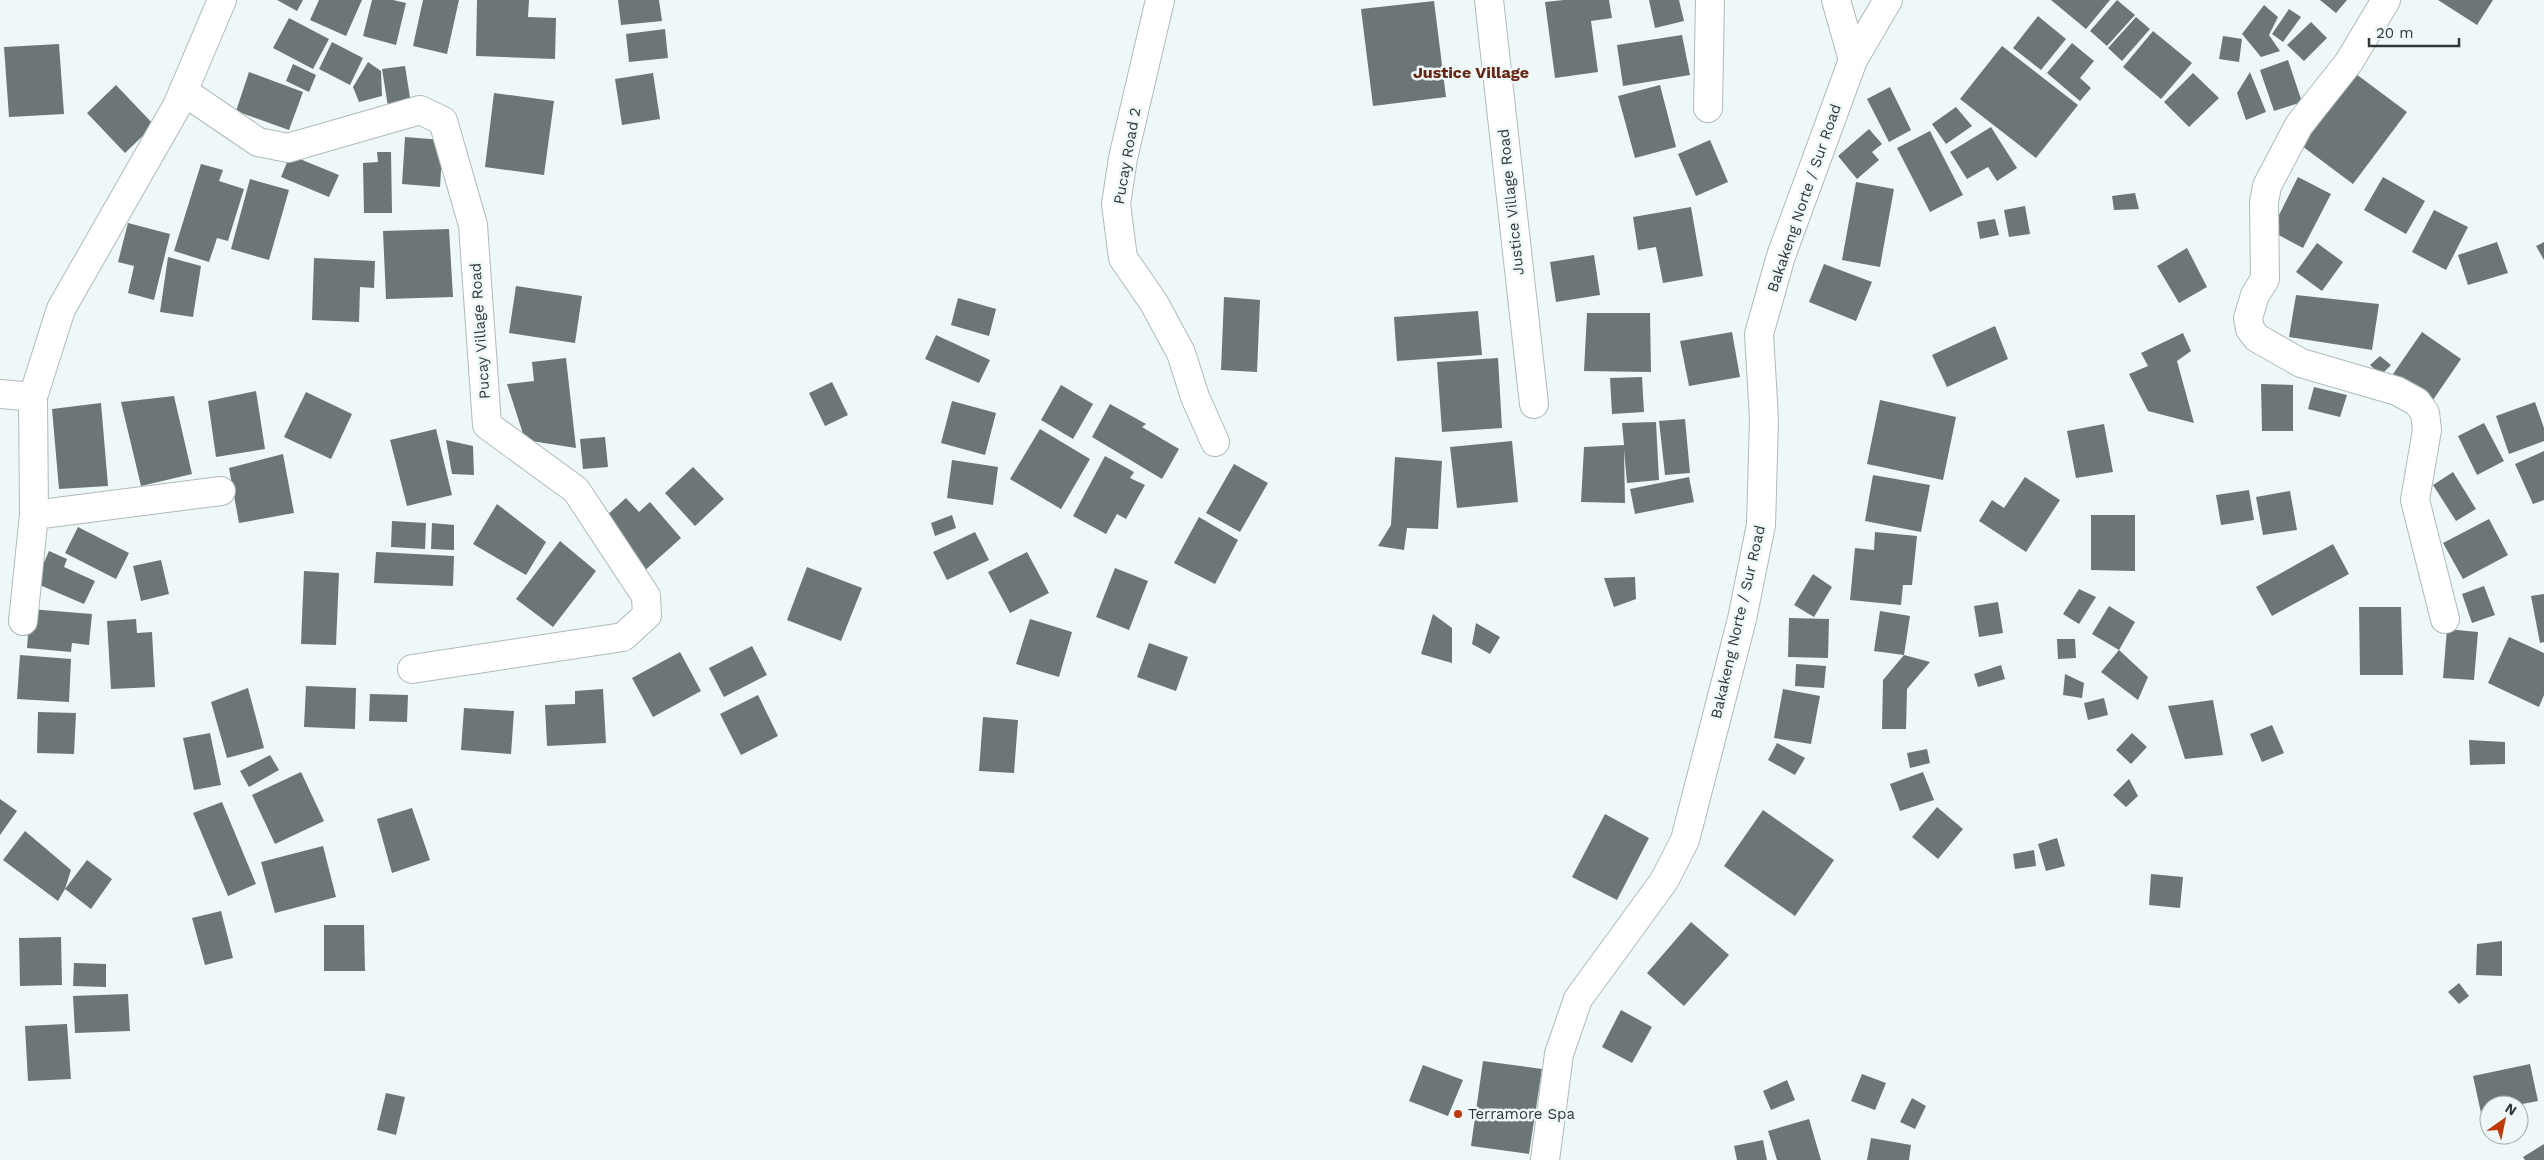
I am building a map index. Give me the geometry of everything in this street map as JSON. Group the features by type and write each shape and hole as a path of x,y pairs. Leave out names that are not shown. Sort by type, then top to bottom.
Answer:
{"street":[{"path":"23,620 34,515 32,397 61,309 177,106 222,0"},
{"name":"Pucay Road 2","path":"1160,0 1123,158 1116,204 1117,213 1123,258 1154,303 1181,353 1195,397 1215,442"},
{"name":"Justice Village Road","path":"1489,0 1534,404"},
{"path":"1708,108 1710,0"},
{"path":"1836,0 1853,60"},
{"name":"Bakakeng Norte / Sur Road","path":"1545,1160 1558,1054 1578,999 1664,881 1685,840 1742,619 1761,525 1764,419 1759,334 1781,256 1853,60 1888,0"},
{"path":"2386,0 2349,62 2299,125 2270,179 2264,202 2265,279 2255,295 2248,318 2250,329 2257,338 2301,362 2397,391 2417,402 2425,413 2427,430 2414,500 2445,618"},
{"name":"Pucay Village Road","path":"183,91 258,142 288,148 420,110 443,121 472,225 486,426 576,490 646,596 647,615 623,637 412,669"},
{"path":"0,394 32,397"},
{"path":"34,515 221,491"}],"building":[{"path":"277,0 303,0 297,11"},
{"path":"319,0 362,0 346,36 310,20"},
{"path":"372,0 393,0 406,3 396,45 363,36"},
{"path":"423,0 459,0 447,54 413,46"},
{"path":"477,0 529,0 528,17 556,18 555,59 476,56"},
{"path":"618,0 659,0 662,21 621,25"},
{"path":"1609,0 1612,18 1591,21 1598,72 1555,78 1545,2"},
{"path":"1649,0 1679,0 1684,21 1655,28"},
{"path":"2051,0 2110,0 2086,29"},
{"path":"2117,0 2135,15 2107,46 2090,31"},
{"path":"2320,0 2347,0 2336,13"},
{"path":"2438,0 2493,0 2477,25"},
{"path":"1434,1 1446,97 1373,106 1361,9"},
{"path":"2264,5 2278,17 2269,35 2280,51 2261,57 2242,34"},
{"path":"2289,9 2301,17 2283,42 2272,34"},
{"path":"2038,16 2066,39 2041,70 2013,48"},
{"path":"2136,17 2150,29 2122,61 2108,48"},
{"path":"289,18 329,39 313,69 273,48"},
{"path":"2311,22 2327,38 2304,61 2287,45"},
{"path":"665,29 668,58 629,62 626,34"},
{"path":"2153,31 2192,63 2161,99 2123,67"},
{"path":"1682,35 1690,75 1623,86 1617,45"},
{"path":"2223,36 2242,39 2239,62 2219,59"},
{"path":"332,42 363,58 350,85 319,69"},
{"path":"2072,43 2094,61 2080,78 2091,88 2080,101 2047,73"},
{"path":"59,44 64,114 9,117 4,47"},
{"path":"2002,46 2078,105 2036,158 1960,99"},
{"path":"2288,60 2302,102 2274,111 2260,70"},
{"path":"368,62 381,71 382,96 359,102 353,87"},
{"path":"293,64 316,75 309,92 286,81"},
{"path":"405,66 412,110 389,113 382,69"},
{"path":"249,72 303,92 289,130 236,111"},
{"path":"2250,72 2266,112 2246,120 2237,93"},
{"path":"653,73 660,119 622,125 615,79"},
{"path":"2193,73 2219,98 2189,127 2164,102"},
{"path":"2356,74 2407,112 2353,184 2302,146"},
{"path":"116,85 154,125 125,153 87,113"},
{"path":"1660,85 1676,147 1635,158 1618,96"},
{"path":"1890,87 1911,130 1889,142 1867,99"},
{"path":"494,93 554,101 544,175 485,167"},
{"path":"1956,107 1972,126 1946,144 1932,124"},
{"path":"1991,127 2017,168 1997,181 1988,167 1967,179 1950,152"},
{"path":"1869,129 1882,144 1872,152 1879,160 1857,179 1838,156"},
{"path":"1930,131 1963,195 1930,212 1897,148"},
{"path":"405,137 443,140 440,187 402,184"},
{"path":"1710,140 1728,182 1696,196 1678,154"},
{"path":"377,152 391,152 392,213 364,213 363,163 378,162"},
{"path":"290,155 339,175 329,197 281,177"},
{"path":"201,164 223,170 219,181 244,189 228,241 217,238 209,262 174,251"},
{"path":"2298,177 2331,194 2303,248 2271,231"},
{"path":"2383,177 2425,201 2406,234 2364,210"},
{"path":"250,179 289,190 269,260 231,249"},
{"path":"1856,182 1894,189 1880,267 1842,260"},
{"path":"2135,193 2139,209 2114,210 2112,196"},
{"path":"2025,206 2030,234 2009,237 2004,210"},
{"path":"1691,207 1703,276 1663,283 1656,247 1638,250 1633,217"},
{"path":"2434,210 2468,227 2446,270 2412,252"},
{"path":"1995,219 1999,235 1980,239 1977,222"},
{"path":"128,223 170,234 154,300 128,293 134,266 118,262"},
{"path":"449,229 453,297 386,299 383,231"},
{"path":"2497,242 2508,273 2468,285 2458,255"},
{"path":"2544,242 2544,260 2536,246"},
{"path":"2317,243 2343,262 2322,291 2296,272"},
{"path":"2187,248 2207,287 2179,303 2157,266"},
{"path":"1594,255 1600,295 1556,302 1550,262"},
{"path":"168,257 201,266 193,317 160,312"},
{"path":"314,258 375,261 374,288 360,287 359,322 312,320"},
{"path":"1824,264 1872,282 1856,321 1809,302"},
{"path":"516,286 582,296 575,343 509,333"},
{"path":"2296,295 2379,304 2372,350 2289,337"},
{"path":"1224,297 1260,300 1257,372 1221,370"},
{"path":"958,298 996,309 989,336 951,325"},
{"path":"1478,311 1482,355 1397,361 1394,317"},
{"path":"1587,313 1650,313 1651,372 1584,371"},
{"path":"1995,326 2008,359 1947,387 1932,355"},
{"path":"1732,332 1740,377 1689,386 1680,341"},
{"path":"2422,332 2461,359 2433,400 2393,374"},
{"path":"2183,333 2191,351 2177,361 2194,423 2148,411 2129,374 2148,366 2141,353"},
{"path":"936,335 990,360 979,383 925,359"},
{"path":"2380,356 2391,365 2381,375 2370,365"},
{"path":"566,358 576,448 525,440 507,384 534,381 532,362"},
{"path":"1498,358 1502,428 1442,432 1437,362"},
{"path":"1642,377 1644,412 1612,414 1610,378"},
{"path":"832,382 848,415 825,426 809,393"},
{"path":"2261,384 2293,385 2293,431 2262,431"},
{"path":"1061,385 1093,404 1073,439 1041,420"},
{"path":"2314,387 2347,395 2340,417 2308,409"},
{"path":"256,391 265,449 216,457 208,401"},
{"path":"306,392 352,414 331,459 284,437"},
{"path":"174,396 192,474 141,486 121,402"},
{"path":"1880,400 1956,417 1943,480 1867,464"},
{"path":"952,401 996,413 985,455 941,443"},
{"path":"2535,402 2544,428 2544,441 2509,454 2496,416"},
{"path":"101,403 108,486 59,489 52,409"},
{"path":"1110,404 1146,424 1142,427 1179,449 1162,479 1092,437"},
{"path":"1685,419 1690,473 1665,475 1659,421"},
{"path":"1656,422 1659,480 1627,483 1624,450 1625,503 1581,502 1584,447 1624,445 1622,423"},
{"path":"2484,423 2504,461 2477,475 2458,436"},
{"path":"2104,424 2113,472 2076,478 2067,431"},
{"path":"436,429 452,495 407,506 390,440"},
{"path":"1040,429 1090,459 1061,509 1010,479"},
{"path":"605,437 608,467 583,469 580,439"},
{"path":"446,440 473,446 474,475 452,474"},
{"path":"1512,441 1518,502 1457,508 1450,447"},
{"path":"2544,451 2544,500 2533,504 2515,464"},
{"path":"283,454 294,513 239,523 229,468"},
{"path":"1105,456 1134,472 1130,478 1145,485 1126,519 1117,514 1106,534 1073,516"},
{"path":"1395,457 1442,461 1438,529 1407,528 1404,550 1378,546 1391,525"},
{"path":"952,460 998,467 993,505 947,498"},
{"path":"1234,464 1268,483 1240,532 1206,513"},
{"path":"693,467 724,499 695,526 665,493"},
{"path":"2453,472 2476,509 2456,521 2433,485"},
{"path":"1873,475 1930,485 1921,532 1865,521"},
{"path":"1689,477 1694,502 1635,514 1630,489"},
{"path":"2025,477 2060,500 2026,552 1979,521 1992,500 2004,508"},
{"path":"2249,490 2254,520 2221,525 2216,495"},
{"path":"2290,491 2297,530 2263,535 2256,497"},
{"path":"626,498 639,512 650,502 681,538 641,574 605,517"},
{"path":"497,504 546,542 526,575 473,544"},
{"path":"952,515 956,528 935,536 931,523"},
{"path":"2091,515 2135,515 2135,571 2091,570"},
{"path":"1199,517 1238,540 1215,584 1174,563"},
{"path":"2489,519 2508,555 2463,579 2443,543"},
{"path":"392,521 426,523 425,549 391,547"},
{"path":"432,523 454,525 454,550 431,549"},
{"path":"78,527 129,553 116,579 65,553"},
{"path":"975,532 989,560 947,580 933,552"},
{"path":"1875,532 1917,536 1912,585 1903,585 1901,605 1850,600 1855,548 1874,550"},
{"path":"560,541 596,571 553,627 516,599"},
{"path":"2333,544 2349,574 2272,616 2256,587"},
{"path":"49,551 67,559 64,567 95,581 84,604 35,583"},
{"path":"376,552 454,556 453,586 374,583"},
{"path":"1027,552 1049,593 1010,613 988,572"},
{"path":"161,560 169,594 141,601 133,566"},
{"path":"807,567 862,588 841,641 787,620"},
{"path":"1115,568 1148,581 1129,630 1096,617"},
{"path":"304,571 339,573 336,645 301,644"},
{"path":"1813,574 1832,587 1814,617 1794,605"},
{"path":"1635,577 1636,599 1614,607 1604,578"},
{"path":"2484,586 2495,615 2472,623 2462,594"},
{"path":"2079,589 2096,597 2079,624 2063,614"},
{"path":"2544,594 2544,642 2540,643 2531,596"},
{"path":"1998,602 2003,633 1979,637 1974,606"},
{"path":"2109,606 2135,622 2119,650 2092,634"},
{"path":"2359,607 2401,607 2403,675 2360,675"},
{"path":"30,609 92,614 89,645 72,643 71,652 27,648"},
{"path":"1880,611 1910,616 1904,655 1874,651"},
{"path":"1433,614 1452,628 1452,663 1421,654"},
{"path":"1789,618 1829,619 1828,658 1788,657"},
{"path":"136,619 137,633 152,632 155,687 111,689 107,621"},
{"path":"1030,619 1072,632 1059,677 1016,664"},
{"path":"1476,623 1500,637 1490,654 1472,644"},
{"path":"2447,629 2478,632 2474,680 2443,678"},
{"path":"2509,637 2544,653 2544,695 2539,707 2488,683"},
{"path":"2057,639 2075,639 2076,658 2058,659"},
{"path":"1149,643 1188,657 1176,691 1137,677"},
{"path":"752,646 767,675 724,697 709,668"},
{"path":"2119,650 2148,677 2138,700 2101,672"},
{"path":"680,652 701,691 653,717 632,678"},
{"path":"20,655 71,659 69,702 17,699"},
{"path":"1904,655 1930,662 1907,689 1906,729 1882,729 1883,680"},
{"path":"1796,664 1826,666 1824,688 1795,686"},
{"path":"2001,665 2005,679 1978,687 1974,674"},
{"path":"2065,674 2084,683 2082,698 2063,695"},
{"path":"306,686 356,688 355,729 304,727"},
{"path":"248,688 264,748 227,758 211,702"},
{"path":"603,689 606,743 547,746 545,705 575,704 575,691"},
{"path":"1783,689 1820,696 1811,744 1774,738"},
{"path":"370,694 408,695 407,722 369,721"},
{"path":"758,695 778,736 741,755 720,714"},
{"path":"2104,698 2108,715 2088,720 2084,703"},
{"path":"2213,700 2223,755 2185,759 2168,706"},
{"path":"464,708 514,711 511,754 461,750"},
{"path":"38,712 76,713 74,754 37,753"},
{"path":"983,717 1018,720 1014,773 979,771"},
{"path":"2272,725 2284,753 2262,762 2250,734"},
{"path":"210,733 221,785 194,790 183,738"},
{"path":"2132,733 2147,747 2131,764 2116,750"},
{"path":"2469,740 2505,742 2505,764 2470,765"},
{"path":"1777,743 1805,758 1795,775 1768,760"},
{"path":"1927,749 1930,763 1910,768 1907,753"},
{"path":"270,755 279,770 249,787 240,771"},
{"path":"301,772 324,821 275,844 252,795"},
{"path":"1923,772 1934,800 1900,811 1890,784"},
{"path":"2129,779 2138,796 2126,807 2113,795"},
{"path":"0,799 17,811 0,835"},
{"path":"222,802 256,884 228,896 193,813"},
{"path":"1937,807 1963,829 1938,859 1912,837"},
{"path":"412,808 430,860 392,873 377,819"},
{"path":"1763,810 1834,860 1795,916 1724,866"},
{"path":"1605,814 1649,838 1617,900 1572,877"},
{"path":"25,831 71,870 65,889 58,901 3,860"},
{"path":"2057,838 2065,866 2046,871 2038,844"},
{"path":"323,846 336,897 275,913 261,862"},
{"path":"2034,850 2036,866 2015,869 2013,854"},
{"path":"87,860 112,879 91,909 65,889"},
{"path":"2151,874 2183,877 2180,908 2149,905"},
{"path":"221,911 233,958 205,965 192,918"},
{"path":"1691,922 1729,955 1684,1006 1647,973"},
{"path":"324,925 364,925 365,971 324,971"},
{"path":"61,937 62,985 20,986 19,938"},
{"path":"2502,941 2502,976 2476,975 2477,944"},
{"path":"74,963 106,964 106,987 73,986"},
{"path":"2459,983 2469,996 2459,1004 2448,992"},
{"path":"128,994 130,1031 75,1033 73,996"},
{"path":"1621,1010 1652,1027 1632,1063 1602,1047"},
{"path":"67,1024 71,1079 28,1081 25,1026"},
{"path":"1483,1061 1542,1069 1529,1154 1471,1146"},
{"path":"2530,1064 2538,1101 2529,1103 2529,1095 2479,1095 2479,1104 2473,1076"},
{"path":"1423,1065 1463,1080 1448,1116 1409,1101"},
{"path":"1862,1074 1886,1083 1875,1110 1851,1101"},
{"path":"1787,1080 1795,1100 1771,1110 1763,1091"},
{"path":"386,1093 405,1097 396,1135 377,1130"},
{"path":"1912,1098 1926,1106 1915,1129 1900,1122"},
{"path":"1809,1119 1821,1160 1777,1160 1768,1131"},
{"path":"1871,1138 1911,1145 1909,1160 1867,1160"},
{"path":"1763,1140 1767,1160 1737,1160 1734,1146"},
{"path":"2544,1144 2544,1160 2525,1160 2523,1157"}],"place":[{"name":"Terramore Spa","path":"1458,1114"}],"district":[{"name":"Justice Village","path":"1471,72"}]}
